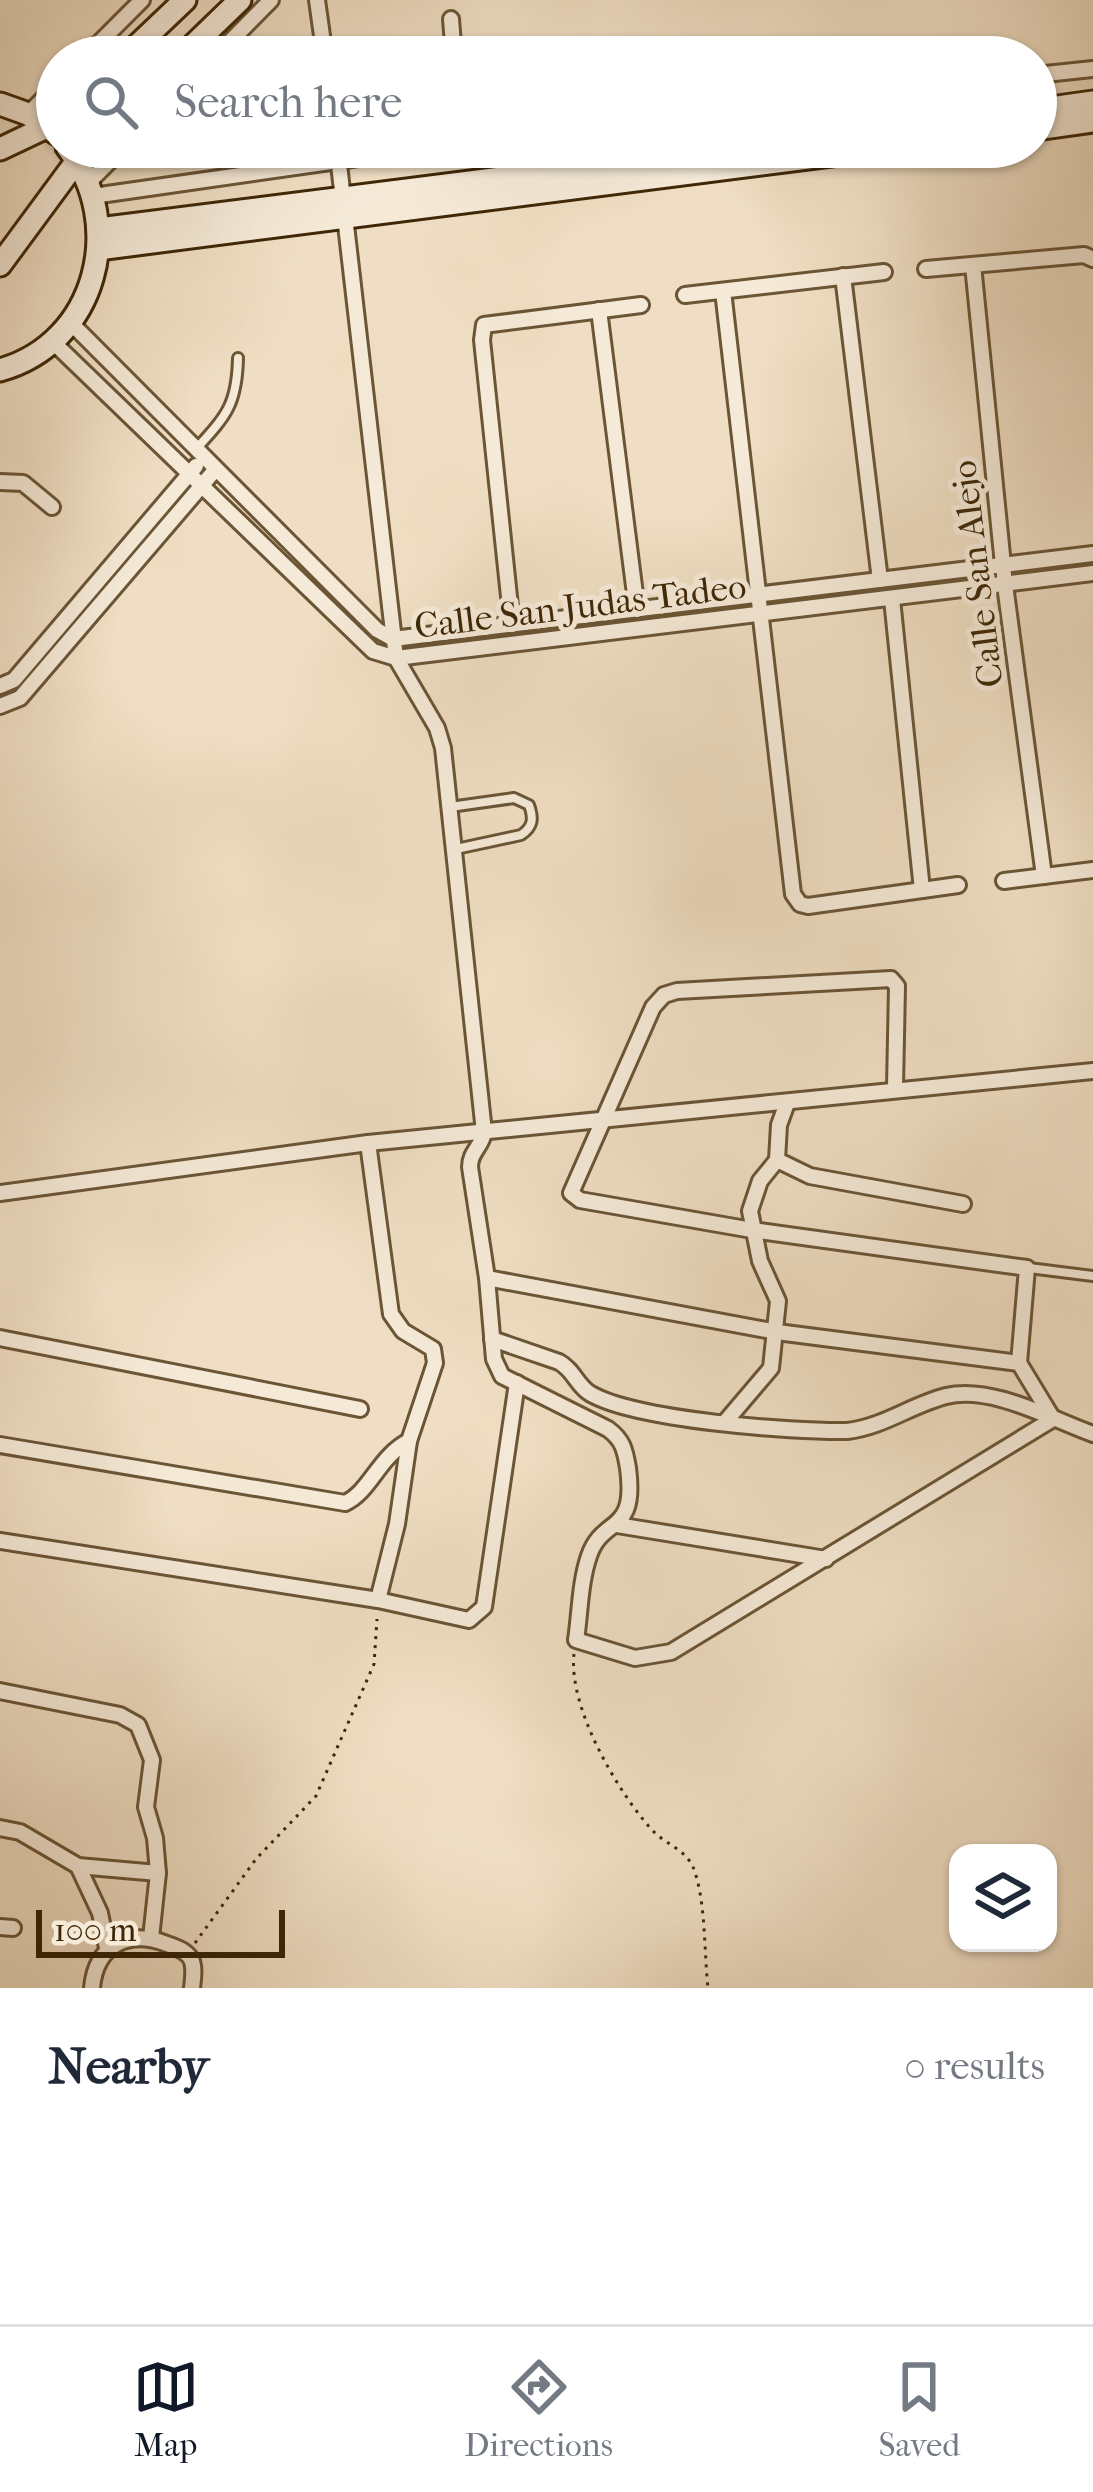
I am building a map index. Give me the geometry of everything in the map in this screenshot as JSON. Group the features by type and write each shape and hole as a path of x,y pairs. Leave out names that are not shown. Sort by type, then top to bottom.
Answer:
{"main road":[{"path":"147,36 185,0"},
{"path":"203,36 240,0"},
{"path":"1057,107 1093,103"},
{"path":"0,104 36,118"},
{"path":"1057,126 1093,121"},
{"path":"0,149 36,135"},
{"path":"0,265 53,198 68,168"},
{"path":"0,370 53,342 91,292 99,239 83,168"},
{"path":"345,208 607,168"},
{"path":"99,239 705,168"}],"street":[{"path":"106,36 142,0"},
{"path":"235,36 272,0"},
{"path":"317,0 322,36"},
{"path":"451,19 452,36"},
{"path":"1057,73 1093,69"},
{"path":"28,114 36,106"},
{"path":"90,190 107,168"},
{"path":"90,190 242,168"},
{"path":"340,168 395,658 437,728 449,807 484,1132 470,1162 496,1368 620,1437 632,1496 617,1525 590,1550 576,1640 635,1658 671,1652 1053,1420"},
{"path":"926,269 1084,255 1093,259"},
{"name":"Calle San Alejo","path":"974,265 1005,585 1044,876"},
{"path":"686,296 884,272"},
{"path":"843,276 880,580"},
{"path":"723,291 792,890 800,904 958,885"},
{"path":"512,625 481,332 490,321 641,305"},
{"path":"599,310 637,610"},
{"name":"Calle San Judas Tadeo","path":"70,323 377,630 393,639 1093,554"},
{"name":"Calle San Judas Tadeo","path":"53,342 373,651 395,658 1093,573"},
{"path":"0,686 14,680 191,472 199,453"},
{"path":"0,706 20,698 215,470"},
{"path":"0,482 22,483 52,507"},
{"path":"892,598 922,890"},
{"path":"1004,881 1093,870"},
{"path":"896,1088 897,986 892,979 664,995 653,1007 601,1119 572,1185 574,1198 752,1230 1028,1268 1019,1364 1053,1420"},
{"path":"0,1193 368,1143 1093,1071"},
{"path":"726,1421 771,1368 778,1301 752,1230 752,1196 777,1160 779,1125 787,1102"},
{"path":"368,1143 392,1314 398,1327 428,1344 435,1356 409,1441 397,1524 378,1600"},
{"path":"777,1160 810,1176 963,1204"},
{"path":"487,1278 777,1332 1019,1364"},
{"path":"0,1338 360,1409"},
{"path":"492,1339 560,1362 587,1392 598,1397 671,1416 847,1431 867,1429 949,1395 965,1394 1003,1402 1093,1434"},
{"path":"0,1541 378,1600 458,1620 476,1616 484,1607 517,1383"},
{"path":"0,1445 345,1503 353,1500 386,1455 409,1441"},
{"path":"617,1525 826,1558"},
{"path":"0,1691 120,1715 138,1725 152,1760 146,1807 158,1873 151,1938"},
{"path":"0,1828 20,1832 78,1866 158,1873"},
{"path":"78,1866 100,1913 107,1948"},
{"path":"92,1988 94,1972 107,1948 118,1941 151,1938 186,1954 193,1966 193,1988"}],"lane":[{"path":"199,453 230,412 238,386 238,358"},
{"path":"449,807 514,798 529,806 533,816 530,829 520,835 454,849"},
{"path":"1028,1268 1093,1276"}],"path":[{"path":"186,1954 256,1859 316,1796 374,1664 378,1600"},
{"path":"576,1640 573,1663 578,1685 605,1762 656,1835 677,1848 693,1868 707,1988"}]}
